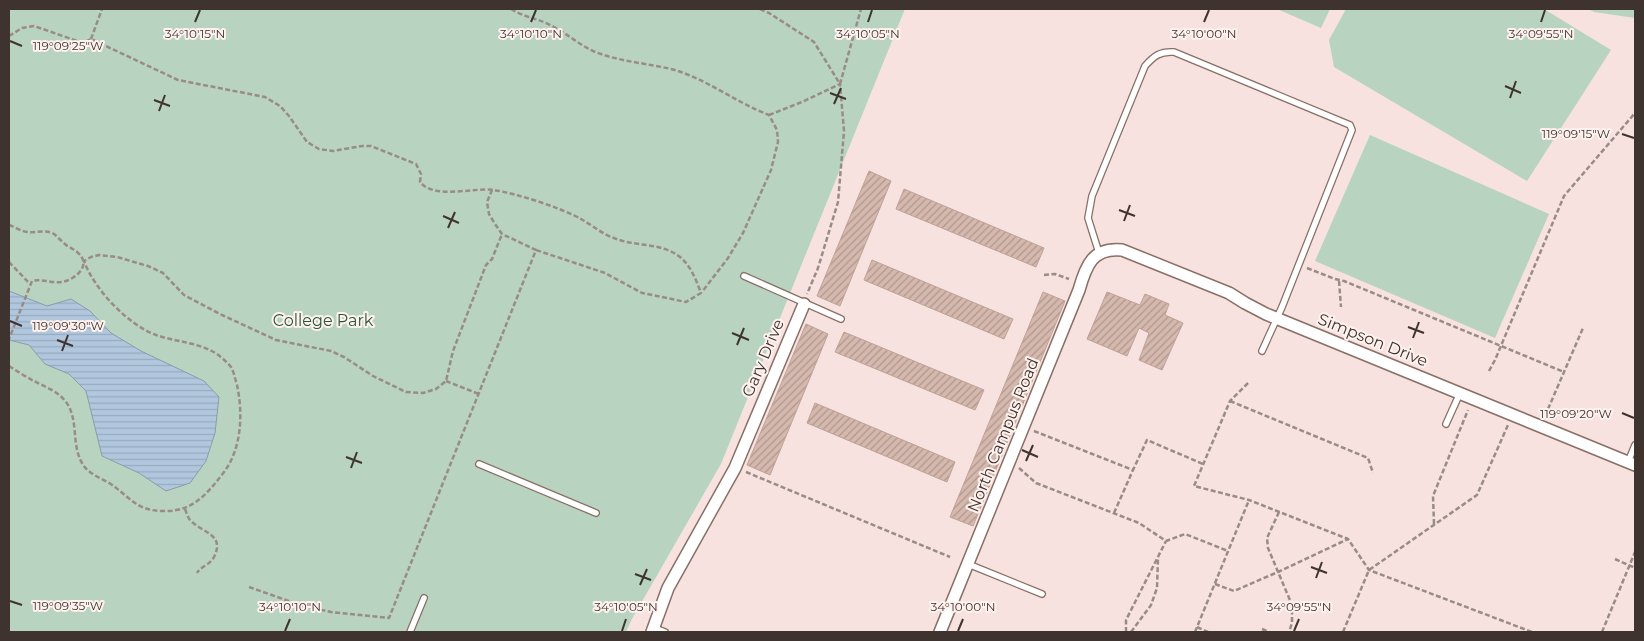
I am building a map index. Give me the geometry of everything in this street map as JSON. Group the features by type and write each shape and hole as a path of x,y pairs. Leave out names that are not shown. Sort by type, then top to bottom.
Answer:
{"street":[{"name":"Simpson Drive","path":"1099,253 1111,249 1122,250 1229,293 1244,304 1277,318 1632,464"},
{"name":"North Campus Road","path":"940,632 1076,299 1086,270 1099,253"},
{"name":"Gary Drive","path":"651,631 668,588 735,468 804,304"}],"lane":[{"path":"1099,253 1088,218 1092,196 1145,66 1153,56 1164,51 1174,52 1350,125 1352,130 1277,318 1262,350"},
{"path":"744,276 841,319"},
{"path":"1446,424 1460,393"},
{"path":"1632,464 1635,445"},
{"path":"479,464 596,513"},
{"path":"968,564 1042,594"},
{"path":"410,632 424,598"},
{"path":"651,631 665,632"}],"path":[{"path":"91,40 102,9"},
{"path":"492,190 487,202 489,214 502,234 536,250 605,273 642,293 686,302 701,293 728,258 744,233 771,170 778,142 777,130 769,115 751,108 709,85 676,70 613,58 592,50 549,24 517,13 511,9"},
{"path":"760,9 770,13 814,42 840,84"},
{"path":"804,304 818,268 838,202 844,131 840,84 861,9"},
{"path":"9,36 22,28 34,26 83,42 91,40 178,80 265,97 280,106 307,142 319,149 333,151 371,146 416,164 420,174 420,182 424,187 434,191 492,190 556,208 580,218 614,239 661,248 680,257 691,270 701,293"},
{"path":"769,115 840,84"},
{"path":"1489,371 1502,345 1564,196 1635,113"},
{"path":"9,225 29,232 45,231 54,234 80,254 94,283 121,313 134,323 157,335 207,349 226,361 232,368 241,414 240,431 234,451 226,469 204,496 185,509 171,511 150,510 132,501 83,465 76,445 73,416 70,408 53,391 9,366"},
{"path":"84,261 99,255 117,256 148,266 163,273 184,295 276,340 331,351 373,376 406,392 423,393 436,390 446,381 459,333 486,265 492,259 502,234"},
{"path":"249,587 331,612 389,618 536,250"},
{"path":"9,339 32,281 52,283 65,281 79,274 83,268 84,261"},
{"path":"9,262 30,284"},
{"path":"1299,264 1502,345 1564,372"},
{"path":"1044,276 1054,274 1069,279"},
{"path":"1339,280 1341,307"},
{"path":"1544,417 1583,328"},
{"path":"446,381 479,394"},
{"path":"1248,383 1230,402 1194,486 1249,500 1348,539 1369,570 1532,632"},
{"path":"1230,402 1368,458 1374,473"},
{"path":"1434,524 1433,496 1469,409"},
{"path":"1343,632 1369,570 1477,495 1512,414"},
{"path":"1034,431 1133,470"},
{"path":"1114,513 1147,440 1203,464"},
{"path":"735,468 950,557"},
{"path":"1019,468 1036,483 1139,523 1166,540"},
{"path":"1195,632 1249,500"},
{"path":"185,509 191,521 214,537 217,544 217,550 211,561 200,568 197,573"},
{"path":"1279,512 1267,538 1268,548 1292,605 1290,632"},
{"path":"1126,632 1126,620 1166,540 1185,534 1228,551"},
{"path":"1215,584 1234,590 1278,572 1348,539"},
{"path":"1602,632 1635,552"},
{"path":"1130,632 1151,605 1157,588 1158,556"},
{"path":"1615,558 1635,568"},
{"path":"1197,627 1208,632"},
{"path":"1262,630 1269,632"}],"shaded area":[{"path":"905,9 1635,9 1635,632 626,632 721,464"}],"green space":[{"name":"College Park","path":"9,9 905,9 721,464 626,632 9,632"},
{"path":"1277,9 1330,9 1321,28"},
{"path":"1346,9 1544,9 1611,50 1527,181 1334,67 1329,40"},
{"path":"1588,9 1635,9 1635,18 1594,12"},
{"path":"1370,135 1549,214 1495,338 1315,261"}],"water":[{"path":"9,291 47,306 71,299 90,311 111,333 141,351 204,381 219,397 215,433 206,461 190,483 166,491 139,473 102,456 86,391 69,374 45,364 29,345 9,340"}],"building":[{"path":"869,171 891,181 840,306 817,296"},
{"path":"904,189 1044,248 1036,267 896,209"},
{"path":"872,260 1013,319 1004,339 864,280"},
{"path":"1043,292 1065,301 973,526 950,517"},
{"path":"1107,292 1140,305 1145,294 1169,304 1165,315 1183,323 1162,370 1139,360 1149,333 1139,328 1127,356 1087,339"},
{"path":"806,324 828,334 770,475 747,465"},
{"path":"844,332 984,390 975,410 835,352"},
{"path":"815,403 955,462 947,482 807,423"}]}
